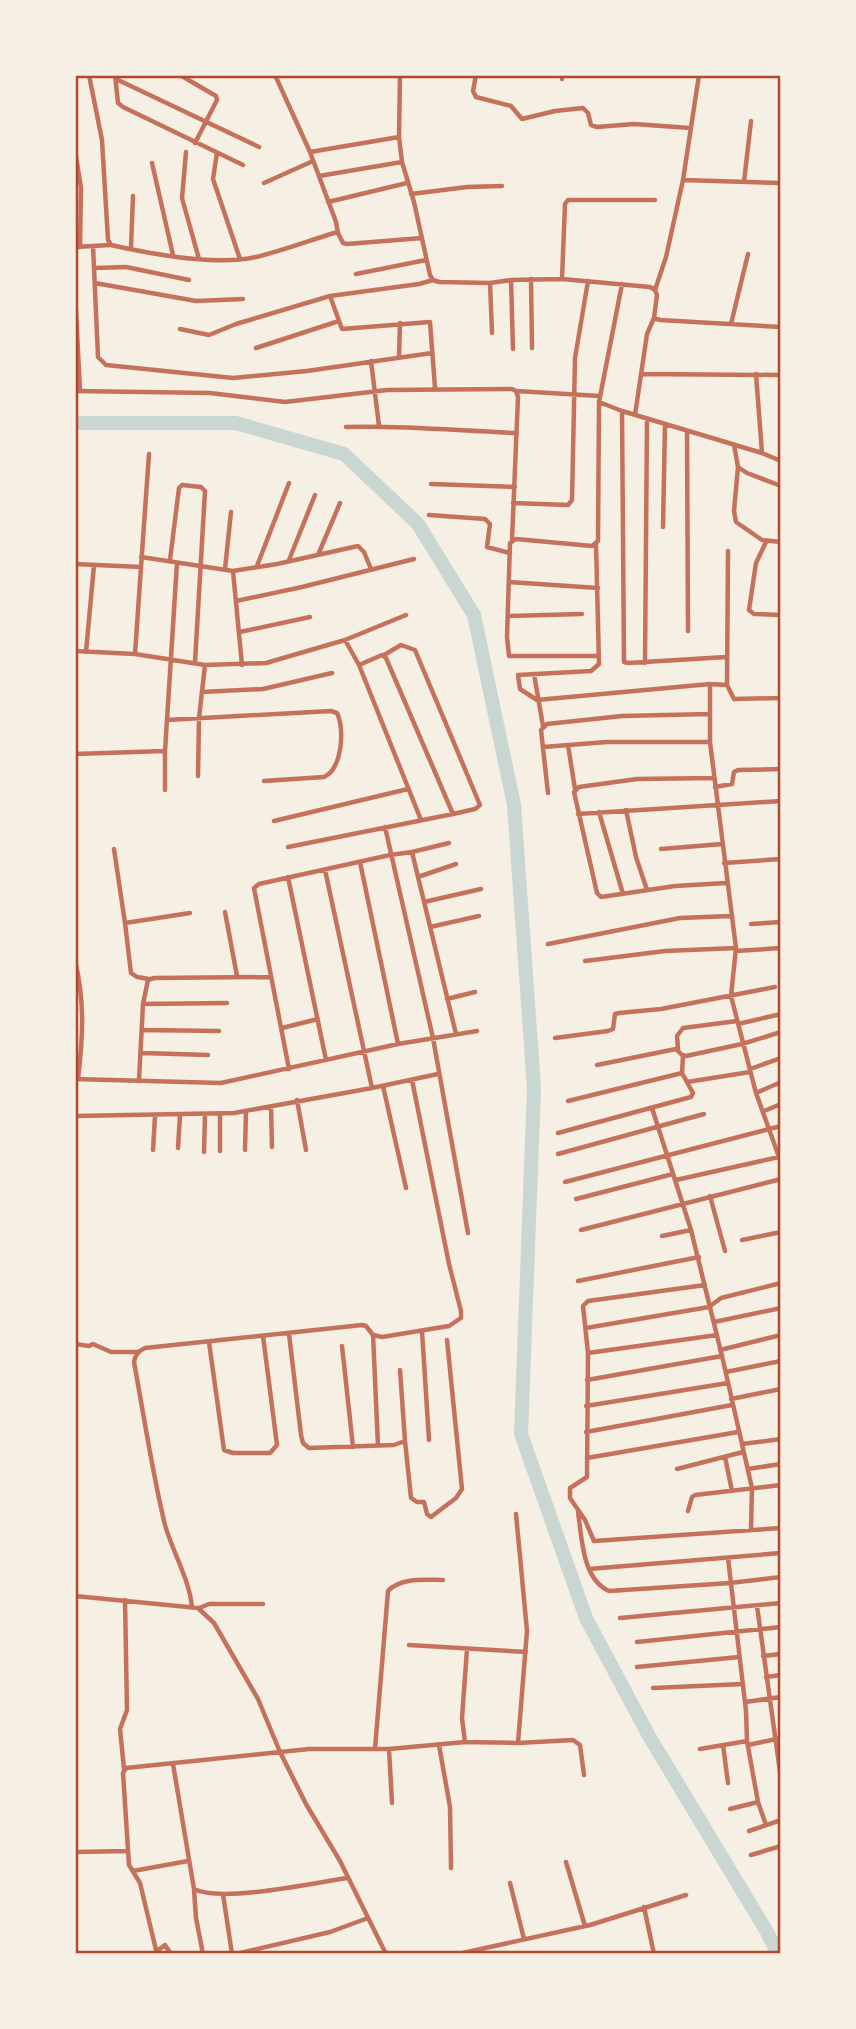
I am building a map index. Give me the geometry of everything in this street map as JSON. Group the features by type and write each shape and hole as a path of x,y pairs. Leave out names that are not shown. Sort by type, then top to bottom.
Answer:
{"street":[{"path":"89,75 102,140 108,240 111,245"},
{"path":"180,75 216,96 216,104 195,143"},
{"path":"275,75 310,152 343,243 422,238"},
{"path":"400,75 399,137 402,162 433,280"},
{"path":"476,75 473,90 476,97 510,106 522,119 583,108 588,113 591,125 597,127 634,124 690,128"},
{"path":"635,415 647,334 654,318 657,295 655,290 666,257 683,180 699,75"},
{"path":"115,77 259,147"},
{"path":"115,77 118,103 123,107 243,165"},
{"path":"744,182 751,121"},
{"path":"310,152 399,137"},
{"path":"75,150 81,188 78,247 111,245 199,259 240,259 254,258 338,233"},
{"path":"186,152 182,198 199,259"},
{"path":"217,153 213,179 240,259"},
{"path":"264,183 313,162"},
{"path":"319,176 402,162"},
{"path":"152,163 173,255"},
{"path":"683,180 781,183"},
{"path":"328,202 407,183"},
{"path":"411,194 502,186"},
{"path":"131,248 133,196"},
{"path":"562,279 565,204 568,200 655,200"},
{"path":"93,246 98,356 107,365 233,378 307,371 432,353"},
{"path":"731,324 748,254"},
{"path":"356,274 426,260"},
{"path":"94,268 126,267 189,280"},
{"path":"531,279 532,348"},
{"path":"180,328 209,335 236,324 330,296 433,280 490,283 562,279 650,287 655,290"},
{"path":"511,280 513,349"},
{"path":"513,503 571,503 575,358 588,281"},
{"path":"95,283 196,300 243,299"},
{"path":"490,283 492,333"},
{"path":"622,284 600,399 596,544 599,664 591,671 517,674 520,689 537,700 710,684 727,685"},
{"path":"75,291 78,391 210,393 285,402 376,391 435,388 512,388 516,391 574,394 600,399 622,411 734,444 781,461"},
{"path":"330,296 342,329 430,321 435,388"},
{"path":"654,318 781,327"},
{"path":"256,348 339,321"},
{"path":"399,357 400,323"},
{"path":"371,361 379,426"},
{"path":"642,374 781,375"},
{"path":"756,374 762,453"},
{"path":"516,391 517,433 510,553 509,656 598,656"},
{"path":"622,411 623,657 628,663 726,657"},
{"path":"645,663 647,419"},
{"path":"663,527 665,424"},
{"path":"346,427 379,426 517,433"},
{"path":"687,431 688,631"},
{"path":"734,444 738,467 734,511 736,522 766,542 781,542"},
{"path":"135,654 149,454"},
{"path":"738,467 781,486"},
{"path":"257,566 289,483"},
{"path":"430,484 515,487"},
{"path":"170,561 179,488 182,485 201,487 205,491 195,662"},
{"path":"289,561 315,495"},
{"path":"318,556 340,503"},
{"path":"225,569 231,512"},
{"path":"429,515 485,519 490,524 487,547 510,553"},
{"path":"512,540 596,544"},
{"path":"766,542 756,563 749,610 754,614 781,615"},
{"path":"141,557 233,571 358,546 365,552 371,569"},
{"path":"727,551 727,685 734,699 781,698"},
{"path":"236,601 415,559"},
{"path":"164,790 177,563"},
{"path":"75,564 141,567"},
{"path":"86,652 94,565"},
{"path":"233,571 242,665"},
{"path":"509,582 598,588"},
{"path":"508,616 582,614"},
{"path":"75,651 242,665 283,660 345,640 406,615"},
{"path":"240,632 310,617"},
{"path":"345,640 359,665 421,820"},
{"path":"288,847 453,814 475,809 480,805 415,650 401,645 384,656 359,665"},
{"path":"384,656 453,814"},
{"path":"198,776 199,719 205,664"},
{"path":"202,692 263,689 332,673"},
{"path":"534,674 543,726 542,747 548,793"},
{"path":"676,1180 780,1160 756,1093 731,996 736,949 710,742 710,684"},
{"path":"167,720 331,711 337,713 341,723 340,741 332,774 324,777 264,780"},
{"path":"543,726 622,716 710,714"},
{"path":"542,747 607,741 710,742"},
{"path":"568,745 578,814 597,893 601,897 675,886 726,883"},
{"path":"75,754 165,751"},
{"path":"715,788 732,783 734,772 738,769 781,769"},
{"path":"575,789 637,779 714,778"},
{"path":"274,821 408,789"},
{"path":"578,814 781,801"},
{"path":"626,810 636,857 647,890"},
{"path":"599,812 623,894"},
{"path":"385,827 433,1038 468,1233"},
{"path":"289,1069 254,888 259,884 289,877 449,843"},
{"path":"661,849 722,844"},
{"path":"114,849 131,973 150,979 270,976"},
{"path":"412,852 456,1034"},
{"path":"724,863 781,859"},
{"path":"360,862 398,1044"},
{"path":"418,877 456,864"},
{"path":"325,870 372,1088"},
{"path":"289,877 326,1060"},
{"path":"424,902 481,889"},
{"path":"781,890 781,897"},
{"path":"225,912 237,977"},
{"path":"125,923 190,913"},
{"path":"430,927 479,916"},
{"path":"548,944 680,918 730,916"},
{"path":"751,924 781,922"},
{"path":"585,961 665,951 781,948"},
{"path":"75,960 84,1027 76,1079 221,1083 398,1044 477,1031"},
{"path":"139,1080 143,1004 150,979"},
{"path":"555,1038 608,1031 613,1029 614,1018 619,1013 660,1009 775,987"},
{"path":"447,999 475,992"},
{"path":"143,1004 227,1003"},
{"path":"558,1133 693,1096 682,1073 683,1056 678,1049 677,1037 683,1028 738,1023 781,1014"},
{"path":"282,1028 318,1019"},
{"path":"143,1030 219,1031"},
{"path":"683,1056 742,1044 781,1032"},
{"path":"597,1065 678,1049"},
{"path":"142,1053 208,1055"},
{"path":"687,1082 750,1070 781,1058"},
{"path":"568,1101 682,1073"},
{"path":"75,1116 205,1115 246,1111 438,1074"},
{"path":"75,1344 93,1344 111,1352 138,1352 145,1349 362,1325 373,1335 382,1338 456,1323 461,1318 461,1311 412,1080"},
{"path":"756,1093 781,1082"},
{"path":"383,1086 406,1188"},
{"path":"297,1100 306,1150"},
{"path":"764,1111 781,1104"},
{"path":"271,1107 272,1147"},
{"path":"652,1108 699,1257 726,1372 752,1488 751,1530"},
{"path":"245,1150 246,1111"},
{"path":"220,1114 220,1151"},
{"path":"558,1154 704,1114"},
{"path":"178,1148 180,1115"},
{"path":"204,1152 205,1115"},
{"path":"153,1150 155,1116"},
{"path":"565,1182 781,1126"},
{"path":"576,1199 674,1174"},
{"path":"581,1230 781,1179"},
{"path":"710,1196 725,1251"},
{"path":"662,1236 691,1230"},
{"path":"742,1240 781,1232"},
{"path":"578,1281 699,1257"},
{"path":"586,1328 709,1307 721,1298 781,1283"},
{"path":"705,1285 584,1303 582,1310 587,1353 587,1477 570,1488 569,1493 588,1525 592,1539 599,1542 781,1528"},
{"path":"714,1322 781,1308"},
{"path":"422,1331 429,1440"},
{"path":"289,1334 303,1443 309,1448 378,1446 405,1441"},
{"path":"373,1335 378,1446"},
{"path":"587,1353 717,1335"},
{"path":"720,1350 781,1335"},
{"path":"209,1342 224,1450 233,1453 270,1452 276,1445 263,1336"},
{"path":"400,1370 411,1498 417,1503 424,1503 427,1514 431,1517 456,1498 462,1489 447,1340"},
{"path":"342,1346 353,1447"},
{"path":"138,1352 134,1362 166,1530 195,1607 219,1629 258,1699 306,1804 348,1878 386,1954"},
{"path":"587,1380 722,1356"},
{"path":"726,1372 781,1361"},
{"path":"586,1406 728,1382"},
{"path":"586,1432 781,1390"},
{"path":"587,1458 738,1432"},
{"path":"742,1444 781,1439"},
{"path":"677,1469 743,1452"},
{"path":"725,1457 732,1491"},
{"path":"748,1469 781,1464"},
{"path":"688,1511 693,1496 781,1485"},
{"path":"578,1510 589,1569 598,1585 609,1591 781,1577"},
{"path":"516,1514 527,1631 518,1743"},
{"path":"589,1569 781,1553"},
{"path":"728,1558 748,1743 758,1802 766,1825"},
{"path":"375,1749 388,1591 391,1587 408,1582 443,1580"},
{"path":"75,1596 195,1607 209,1604 263,1604"},
{"path":"125,1600 127,1710 120,1730 128,1851 132,1872 140,1883 155,1952 165,1945 171,1954"},
{"path":"620,1618 781,1603"},
{"path":"757,1606 781,1779"},
{"path":"637,1642 781,1627"},
{"path":"409,1645 526,1652"},
{"path":"465,1742 462,1718 467,1649"},
{"path":"763,1656 781,1654"},
{"path":"637,1667 739,1657"},
{"path":"766,1676 781,1675"},
{"path":"75,1679 75,1698"},
{"path":"653,1688 743,1684"},
{"path":"745,1702 781,1697"},
{"path":"700,1749 781,1738"},
{"path":"124,1770 130,1767 280,1752 389,1749 465,1742 576,1741 580,1745 584,1774"},
{"path":"439,1745 450,1807 451,1868"},
{"path":"723,1745 728,1783"},
{"path":"389,1749 392,1802"},
{"path":"173,1764 203,1954"},
{"path":"730,1809 758,1802"},
{"path":"749,1831 781,1820"},
{"path":"751,1854 781,1846"},
{"path":"75,1852 128,1851"},
{"path":"132,1872 188,1861"},
{"path":"566,1862 585,1926"},
{"path":"194,1889 201,1893 223,1894 348,1878"},
{"path":"510,1884 524,1939"},
{"path":"223,1894 234,1954 330,1932 368,1917"},
{"path":"458,1954 585,1926 685,1895"},
{"path":"644,1907 654,1954"},
{"path":"273,1945 275,1954"}],"waterway":[{"path":"75,423 236,423 344,454 418,524 474,615 514,805 534,1088 521,1434 586,1618 649,1736 778,1954"}]}
